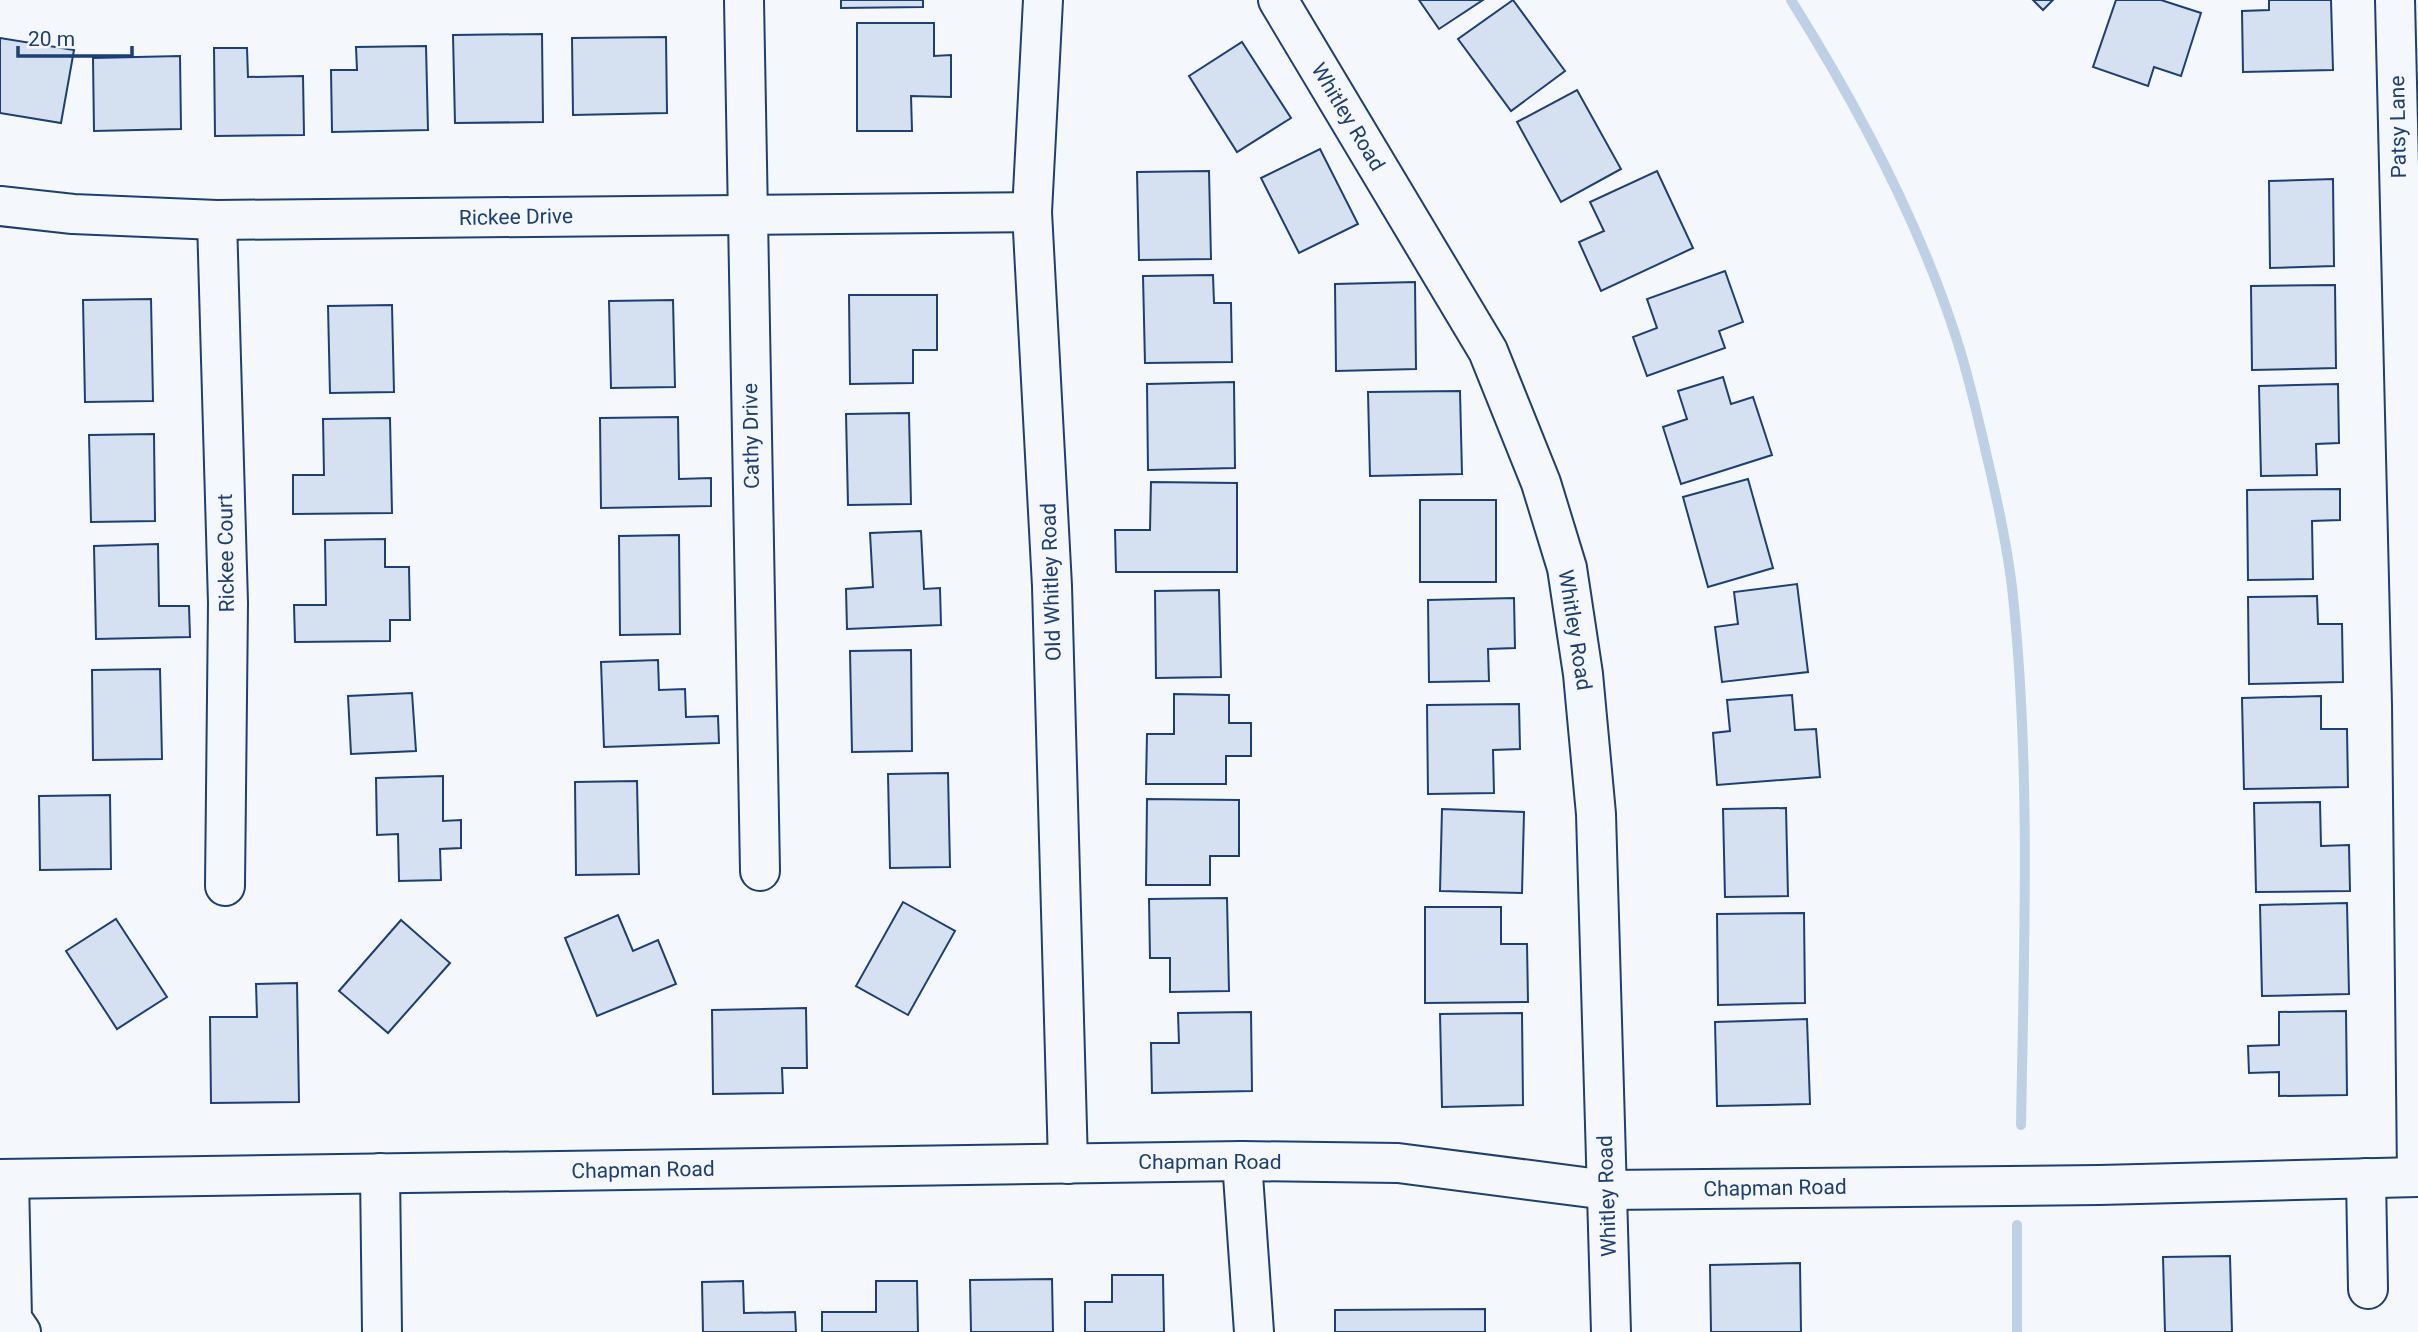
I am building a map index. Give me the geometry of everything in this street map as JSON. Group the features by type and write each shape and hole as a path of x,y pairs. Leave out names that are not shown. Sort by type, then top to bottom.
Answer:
{"street":[{"name":"Cathy Drive","path":"744,0 760,871"},
{"name":"Old Whitley Road","path":"1043,0 1032,212 1052,586 1068,1164"},
{"name":"Whitley Road","path":"1278,0 1488,351 1541,483 1567,568 1583,674 1596,814 1611,1332"},
{"name":"Patsy Lane","path":"2395,0 2412,704 2417,1177"},
{"name":"Rickee Drive","path":"0,206 73,215 218,219 1032,212"},
{"name":"Rickee Court","path":"218,219 228,603 225,886"},
{"name":"Chapman Road","path":"4,1179 1242,1161 1398,1163 1606,1190 2099,1185 2417,1177"},
{"path":"1242,1161 1254,1332"},
{"path":"380,1173 382,1332"},
{"path":"2366,1178 2368,1289"},
{"path":"4,1179 12,1319 20,1332"}],"building":[{"path":"841,0 923,0 923,7 841,8"},
{"path":"1419,0 1483,0 1439,29"},
{"path":"1513,0 1565,71 1511,111 1458,39"},
{"path":"2033,0 2053,0 2043,10"},
{"path":"2116,0 2161,0 2201,13 2181,76 2154,67 2148,86 2093,67"},
{"path":"2269,0 2331,0 2333,70 2243,72 2242,11 2269,10"},
{"path":"857,23 934,23 934,56 951,55 951,97 911,96 912,131 857,131"},
{"path":"542,34 543,122 455,123 453,35"},
{"path":"666,37 667,113 573,115 572,38"},
{"path":"0,38 74,50 61,123 0,113"},
{"path":"1242,42 1291,118 1237,152 1189,76"},
{"path":"426,46 428,130 332,132 331,70 357,70 356,47"},
{"path":"214,48 247,48 248,77 303,76 304,135 215,136"},
{"path":"180,56 181,129 94,131 93,58"},
{"path":"1577,90 1621,169 1561,202 1517,122"},
{"path":"1320,149 1358,224 1299,253 1261,178"},
{"path":"1209,171 1211,259 1139,260 1137,172"},
{"path":"1657,171 1693,248 1601,291 1579,242 1604,231 1590,202"},
{"path":"2333,179 2334,266 2270,268 2269,181"},
{"path":"1725,271 1743,322 1719,331 1725,348 1647,376 1633,337 1657,328 1647,299"},
{"path":"1213,275 1214,303 1231,303 1232,362 1145,363 1143,276"},
{"path":"1415,282 1416,369 1336,371 1335,284"},
{"path":"2335,285 2336,368 2252,370 2251,286"},
{"path":"849,295 937,295 937,350 913,350 913,383 850,384"},
{"path":"151,299 153,401 85,402 83,300"},
{"path":"673,300 675,387 611,388 609,301"},
{"path":"392,305 394,392 330,393 328,306"},
{"path":"1723,377 1731,404 1753,397 1772,455 1681,484 1663,427 1687,419 1678,391"},
{"path":"1234,382 1235,468 1148,470 1147,384"},
{"path":"2338,384 2339,443 2316,444 2317,475 2261,476 2259,386"},
{"path":"1460,391 1462,474 1370,476 1368,392"},
{"path":"909,413 911,504 848,505 846,414"},
{"path":"678,417 679,479 711,478 711,506 601,508 600,418"},
{"path":"390,418 392,513 293,514 293,475 324,475 323,419"},
{"path":"154,434 155,521 91,522 89,435"},
{"path":"1748,479 1773,568 1708,587 1683,497"},
{"path":"1151,482 1237,483 1237,572 1116,572 1115,530 1150,530"},
{"path":"2340,489 2340,520 2312,521 2313,579 2248,580 2247,490"},
{"path":"1420,500 1496,500 1496,582 1420,582"},
{"path":"921,531 924,589 940,588 941,625 847,629 846,589 873,587 870,533"},
{"path":"679,535 680,634 620,635 619,536"},
{"path":"385,539 385,567 409,567 410,620 390,620 390,641 295,642 294,605 326,605 325,540"},
{"path":"158,544 159,606 189,606 190,637 96,639 94,546"},
{"path":"1797,584 1808,672 1722,682 1715,627 1738,624 1734,592"},
{"path":"1219,590 1221,677 1156,678 1155,591"},
{"path":"2317,596 2318,624 2342,624 2343,682 2249,684 2248,597"},
{"path":"1514,598 1515,648 1488,649 1489,681 1429,682 1428,600"},
{"path":"911,650 912,751 852,752 850,651"},
{"path":"658,660 659,690 685,689 686,717 718,716 719,743 604,747 601,662"},
{"path":"160,669 162,759 93,760 92,670"},
{"path":"412,693 416,751 351,754 348,696"},
{"path":"1174,694 1229,695 1229,723 1251,723 1251,756 1226,756 1226,784 1146,784 1147,734 1174,734"},
{"path":"1792,695 1795,730 1816,729 1820,777 1717,785 1713,733 1730,731 1727,700"},
{"path":"2321,696 2321,729 2347,729 2348,787 2244,789 2242,698"},
{"path":"1519,704 1520,749 1493,750 1494,793 1428,794 1427,705"},
{"path":"948,773 950,867 890,868 888,774"},
{"path":"443,776 443,821 461,820 461,848 440,849 441,880 399,881 398,834 377,835 376,778"},
{"path":"637,781 639,874 576,875 575,782"},
{"path":"110,795 111,869 40,870 39,796"},
{"path":"1147,799 1239,800 1239,856 1210,856 1210,885 1146,885"},
{"path":"2320,802 2321,846 2349,845 2350,891 2256,892 2254,803"},
{"path":"1786,808 1788,896 1725,897 1723,809"},
{"path":"1442,809 1524,812 1522,893 1440,891"},
{"path":"1227,898 1229,991 1170,992 1170,958 1150,958 1149,899"},
{"path":"903,902 955,931 908,1015 856,986"},
{"path":"2347,903 2349,994 2262,996 2260,905"},
{"path":"1425,907 1501,907 1501,944 1527,944 1528,1002 1425,1003"},
{"path":"1804,913 1805,1003 1718,1005 1717,914"},
{"path":"618,915 633,951 658,940 676,984 597,1016 565,938"},
{"path":"116,919 167,997 117,1029 66,951"},
{"path":"401,920 450,963 388,1033 339,991"},
{"path":"297,983 299,1102 211,1103 210,1017 257,1017 256,984"},
{"path":"806,1008 807,1068 782,1068 783,1093 713,1094 712,1010"},
{"path":"2346,1011 2347,1095 2279,1096 2279,1072 2249,1073 2248,1046 2279,1045 2279,1012"},
{"path":"1251,1012 1252,1091 1152,1093 1151,1043 1179,1043 1178,1013"},
{"path":"1522,1013 1523,1105 1442,1107 1440,1014"},
{"path":"1807,1019 1810,1104 1717,1106 1715,1022"},
{"path":"2230,1256 2232,1332 2165,1332 2163,1257"},
{"path":"1800,1263 1801,1332 1711,1332 1710,1265"},
{"path":"1112,1275 1163,1275 1164,1332 1085,1332 1085,1302 1112,1302"},
{"path":"1052,1279 1053,1332 971,1332 970,1280"},
{"path":"743,1281 744,1313 795,1312 796,1332 703,1332 702,1282"},
{"path":"876,1281 917,1281 918,1332 822,1332 822,1312 876,1312"},
{"path":"1485,1309 1485,1332 1335,1332 1335,1310"}],"waterway":[{"path":"1791,0 1839,80 1884,164 1941,293 1965,367 1999,509 2013,596 2022,728 2025,927 2021,1125"},
{"path":"2017,1225 2017,1332"}]}
